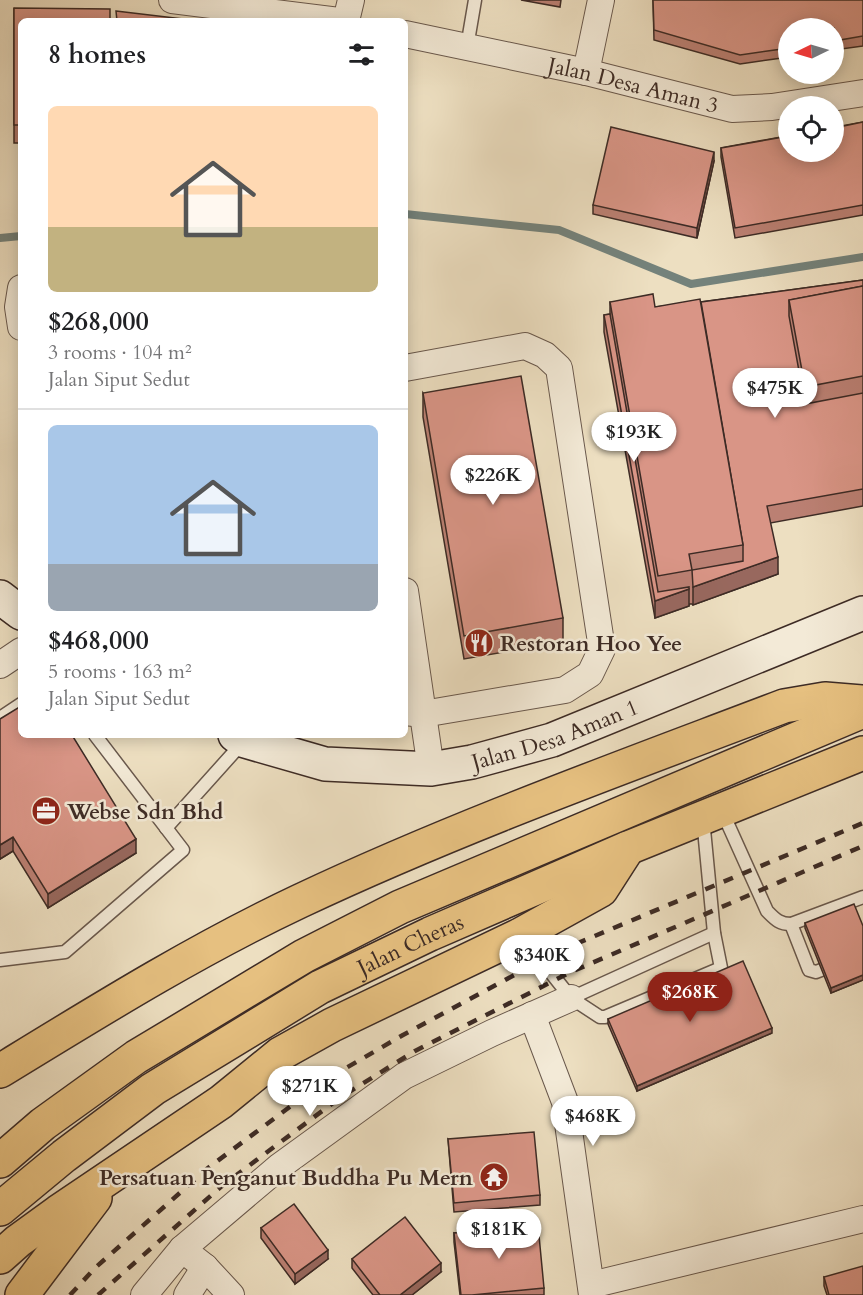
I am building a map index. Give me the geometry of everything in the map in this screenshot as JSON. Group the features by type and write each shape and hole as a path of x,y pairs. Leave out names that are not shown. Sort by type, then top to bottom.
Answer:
{"highway":[{"path":"0,1071 195,955 298,902 407,852 783,706 825,699 863,702"},
{"name":"Jalan Cheras","path":"0,1161 43,1124 136,1057 304,956 400,906 863,711"},
{"name":"Jalan Cheras","path":"0,1209 64,1156 153,1089 320,987 430,934 551,881 863,753"},
{"path":"0,1257 34,1229 221,1102 279,1054 332,1025 520,934 601,890 628,848"},
{"path":"0,1060 69,1028"},
{"path":"22,1295 78,1219 118,1171"}],"street":[{"path":"172,0 315,18"},
{"path":"347,18 351,0"},
{"path":"586,72 601,0"},
{"name":"Jalan Desa Aman 3","path":"408,35 586,72 732,109 772,107 863,93"},
{"path":"408,367 525,346 545,355 559,368 602,649 590,674 565,690 414,713"},
{"path":"0,597 18,611"},
{"name":"Jalan Desa Aman 1","path":"240,738 325,764 431,769 472,762 552,740 863,613"},
{"path":"408,632 414,713 431,769"},
{"path":"0,665 18,653"},
{"path":"144,1295 182,1249 280,1166 404,1076 571,998"},
{"path":"532,1015 565,1102 591,1290 863,1219"},
{"path":"182,1249 205,1267 231,1295"},
{"path":"187,1295 205,1267"}],"lane":[{"path":"467,47 475,0"},
{"path":"0,718 18,707"},
{"path":"0,960 64,952 183,850 97,738"},
{"path":"166,828 240,738"},
{"path":"712,814 767,911 782,924 791,924 863,897"},
{"path":"520,934 571,998 600,1017 605,1017 721,968 714,933 712,814"},
{"path":"791,924 809,970 813,972 863,954"},
{"path":"571,998 714,933"}],"building":[{"path":"653,0 863,0 863,36 844,39 844,18 778,18 778,50 740,55 654,30"},
{"path":"14,8 110,9 110,18 18,18 18,125 14,125"},
{"path":"116,11 175,18 117,18"},
{"path":"863,122 863,205 735,228 721,148 778,138 778,162 844,162 844,126"},
{"path":"611,127 714,152 697,228 593,205"},
{"path":"863,280 863,286 789,300 789,316 805,404 863,393 863,489 767,506 778,557 693,587 692,570 743,561 743,545 701,302"},
{"path":"863,286 863,376 805,387 789,300"},
{"path":"653,294 655,307 700,299 743,545 689,554 692,570 658,576 610,302"},
{"path":"610,314 658,592 689,587 689,589 655,601 604,315"},
{"path":"521,376 563,618 464,636 423,393"},
{"path":"18,708 18,738 74,738 136,839 48,894 13,837 0,845 0,719"},
{"path":"854,904 863,926 863,975 831,988 805,923"},
{"path":"743,961 772,1028 637,1086 608,1019"},
{"name":"Persatuan Penganut Buddha Pu Mern","path":"534,1132 540,1195 454,1203 448,1139"},
{"path":"294,1204 328,1250 295,1274 261,1228"},
{"path":"405,1217 441,1263 400,1295 380,1295 352,1259"},
{"path":"538,1225 544,1288 461,1295 454,1233"},
{"path":"863,1266 863,1295 829,1295 824,1277"}],"waterway":[{"path":"408,214 559,230 691,284 863,257"},
{"path":"0,238 18,236"}],"railway":[{"path":"70,1295 96,1267 208,1168 327,1079 403,1035 559,951 863,823"},
{"path":"98,1295 223,1185 341,1097 415,1051 571,972 863,846"}],"place":[{"name":"Restoran Hoo Yee","path":"479,643"},
{"name":"Webse Sdn Bhd","path":"46,811"},
{"name":"Persatuan Penganut Buddha Pu Mern","path":"494,1177"}]}
